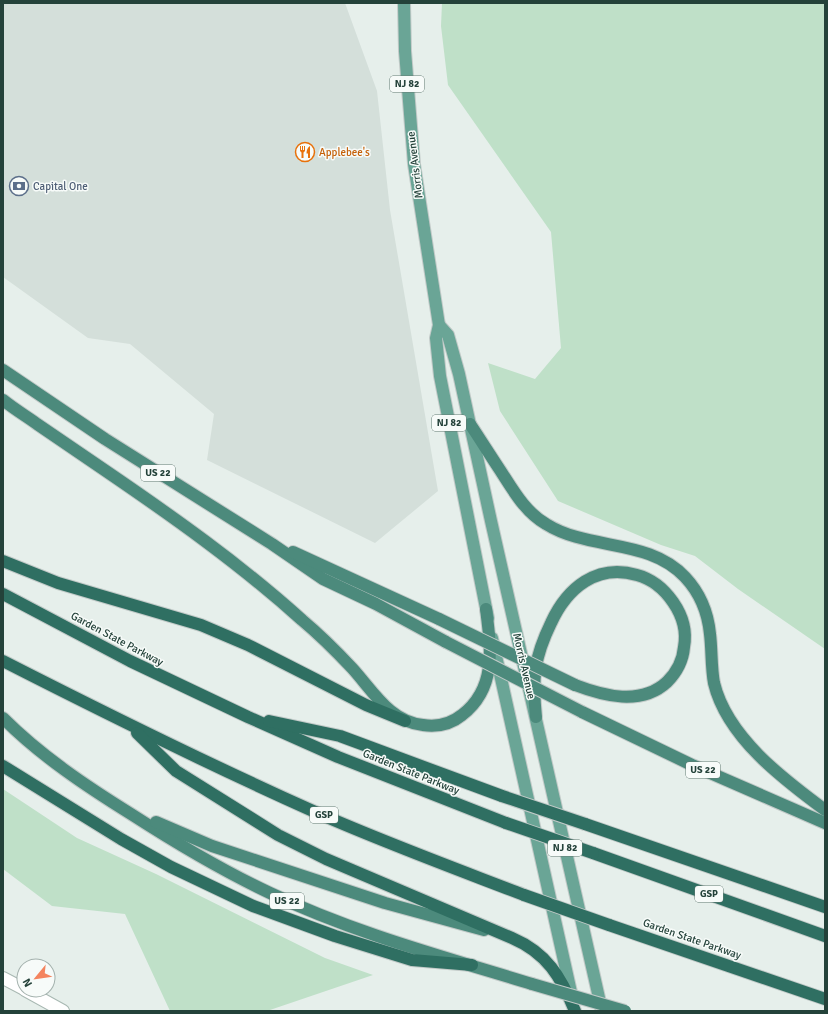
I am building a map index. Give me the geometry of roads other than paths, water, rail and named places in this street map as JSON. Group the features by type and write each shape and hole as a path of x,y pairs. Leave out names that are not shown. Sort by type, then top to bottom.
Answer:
{"highway":[{"name":"US 22","path":"3,370 153,470 272,544 322,579 376,604 582,712 692,765 825,823"},
{"path":"4,401 169,514 256,579 325,640 384,705 405,721"},
{"path":"470,424 512,490 526,508 539,520 563,533 645,552 662,560 682,574 697,593 706,613 710,635 714,683 727,714 753,748 777,772 825,810"},
{"path":"250,530 439,619 575,685 598,692 627,697 655,690 667,681 676,671 683,654 686,635 684,625 676,606 658,585 631,573 610,572 592,578 573,590 559,606 539,651 534,676 534,702 536,717"},
{"path":"3,561 58,583 201,625 248,645 366,705 405,721 423,725 437,726 445,724 458,718 477,701 485,686 489,667 489,634 486,609"},
{"name":"Garden State Parkway","path":"3,594 130,661 248,717 346,760 506,823 825,936"},
{"name":"Garden State Parkway","path":"3,661 128,725 315,812 524,895 825,999"},
{"path":"248,717 340,736 502,796 825,907"},
{"name":"US 22","path":"3,718 46,756 116,805 210,863 270,893 299,906 407,946 625,1011"},
{"path":"128,725 176,771 278,835 326,859 530,947 544,958 551,966 563,985 575,1011"},
{"path":"3,766 165,864 253,906 335,936 412,960 472,965"},
{"path":"116,805 212,846 406,909 512,938"}],"main road":[{"name":"Morris Avenue","path":"404,3 405,51 414,164 439,325 436,338 440,376 486,609 575,1011"},
{"name":"Morris Avenue","path":"439,325 448,335 460,374 491,521 602,1011"}],"street":[{"path":"3,978 16,985"},
{"path":"39,998 63,1011"}],"place":[{"name":"Applebee's","path":"305,152"},
{"name":"Capital One","path":"19,186"}]}
